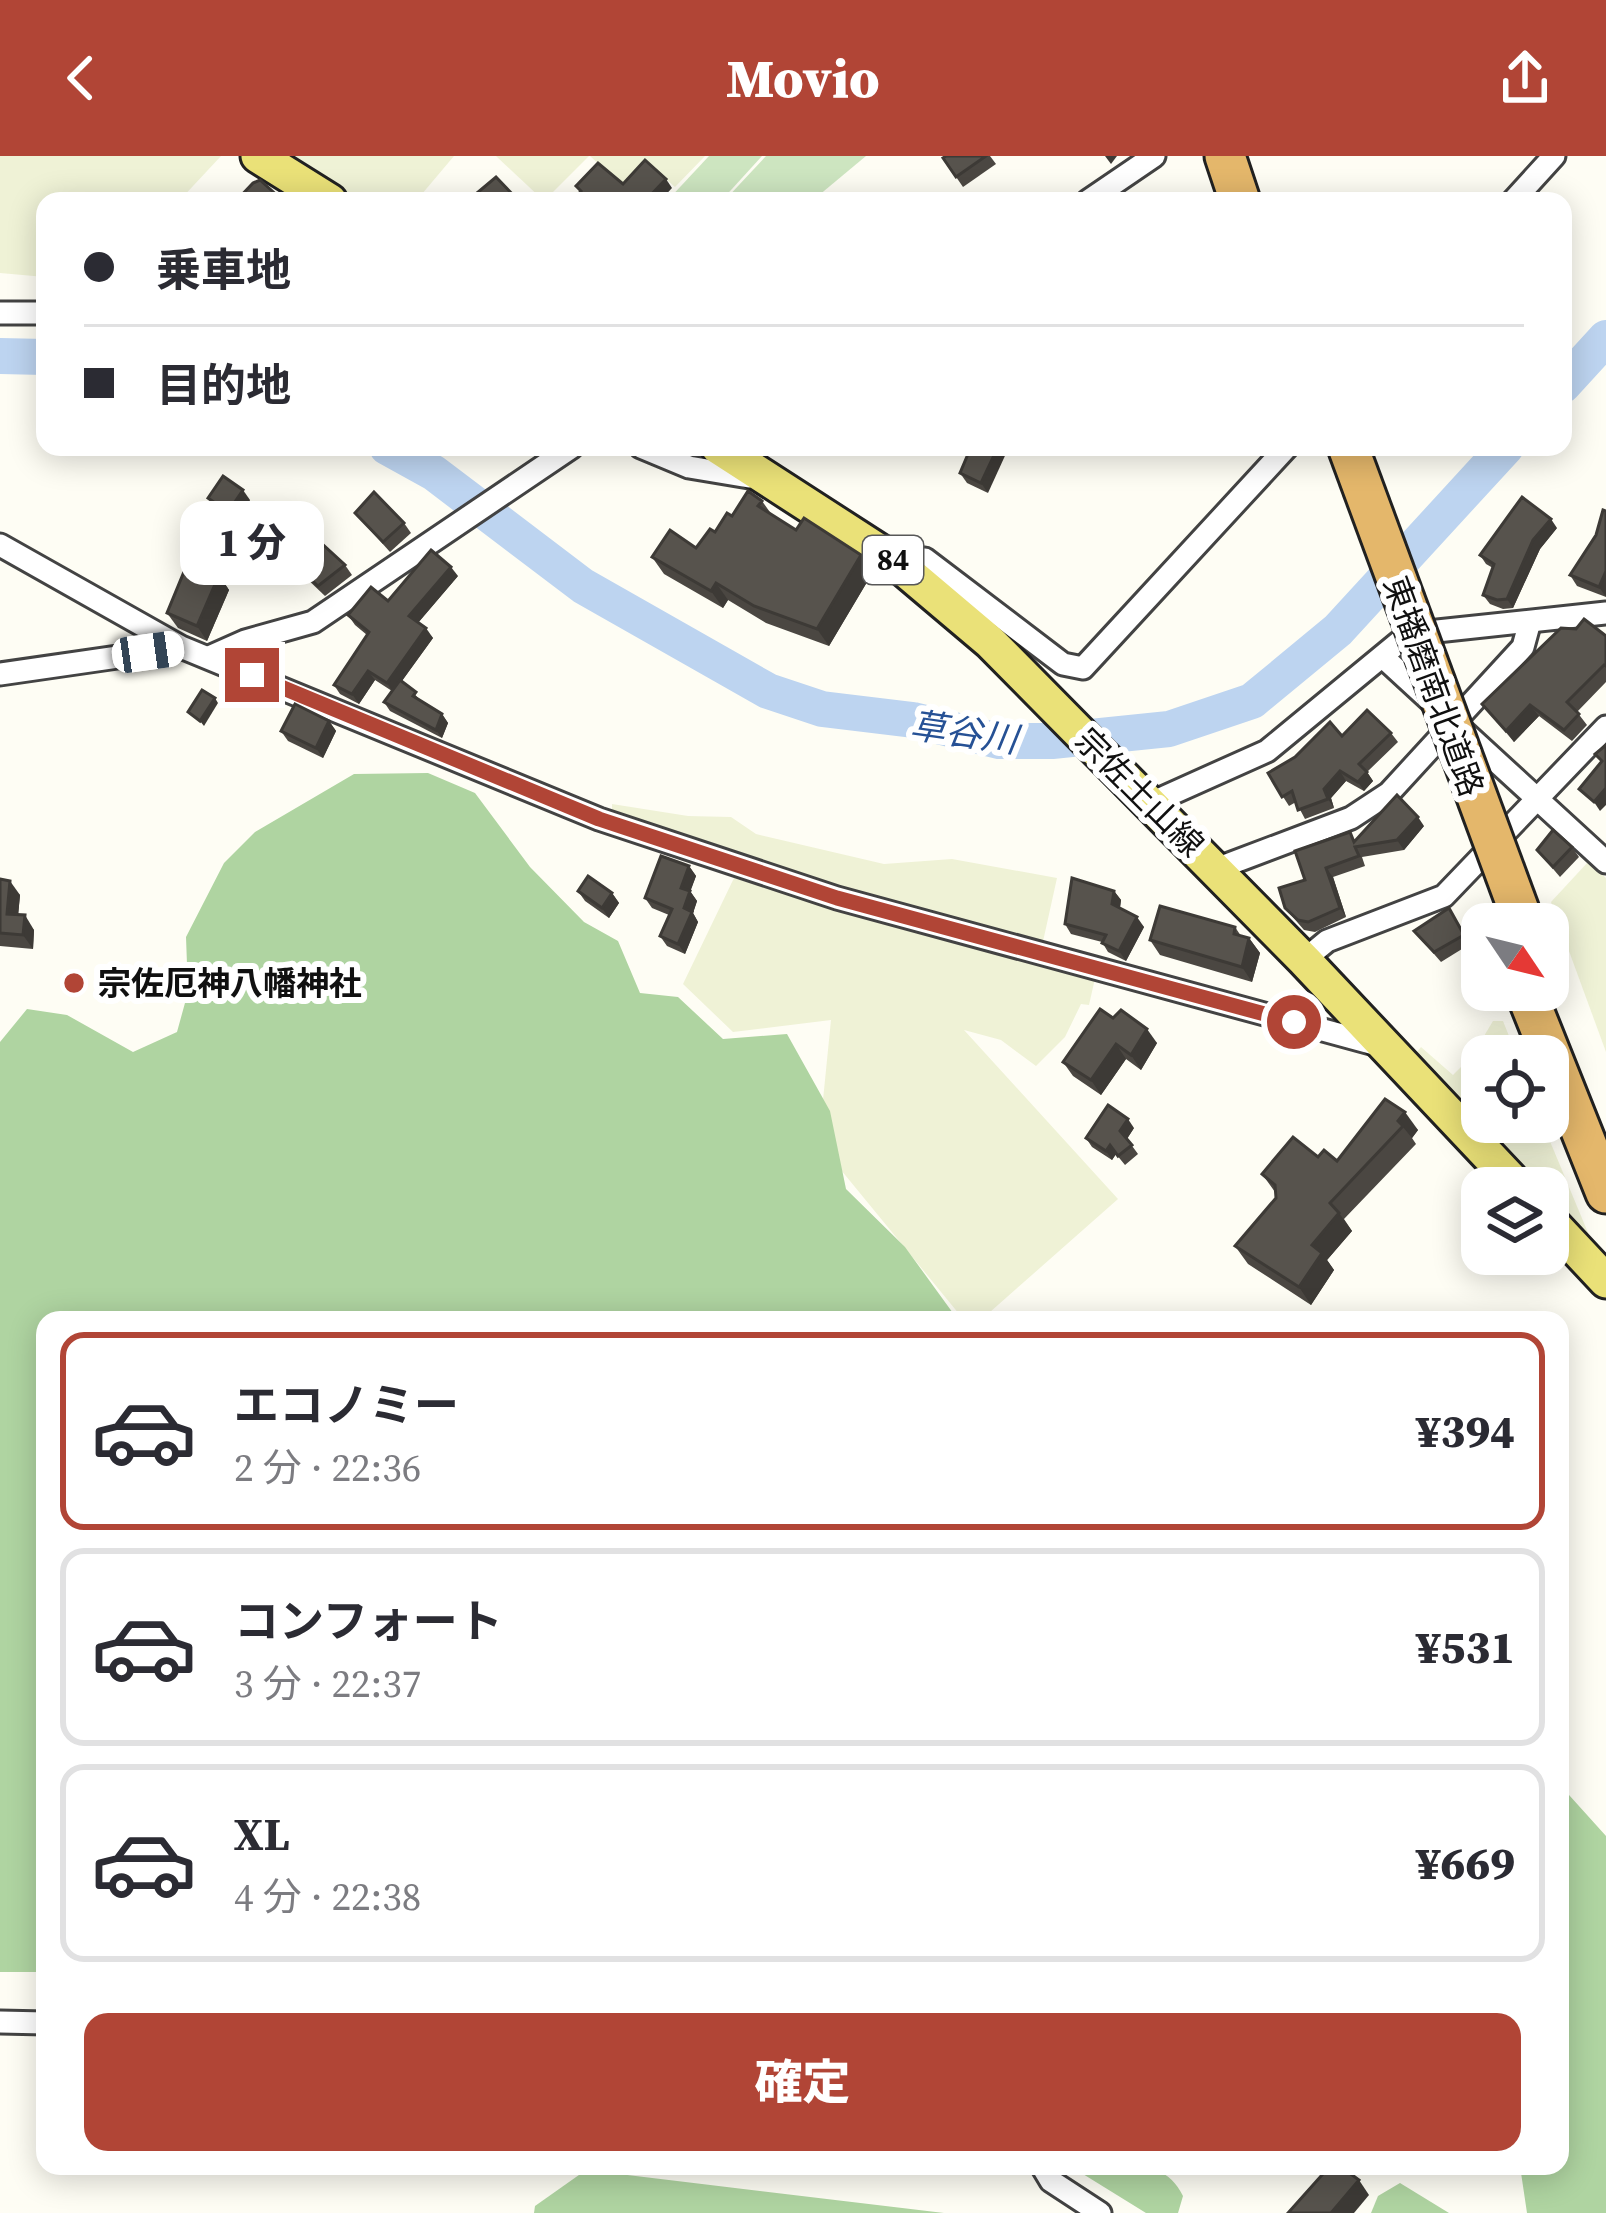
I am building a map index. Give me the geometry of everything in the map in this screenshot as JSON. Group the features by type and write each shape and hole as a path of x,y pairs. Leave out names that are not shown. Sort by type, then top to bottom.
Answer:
{"highway":[{"path":"1225,156 1237,192"},
{"path":"1248,156 1260,192"},
{"name":"東播磨南北道路","path":"1327,456 1491,903"},
{"name":"東播磨南北道路","path":"1351,456 1516,903"},
{"path":"1533,1011 1606,1192"},
{"path":"1558,1011 1606,1131"}],"main road":[{"path":"258,156 316,192"},
{"name":"宗佐土山線","path":"732,456 893,560 1049,699 1499,1167"},
{"path":"1569,1241 1606,1280"}],"street":[{"path":"1101,192 1154,156"},
{"path":"1521,192 1554,156"},
{"path":"0,313 36,313"},
{"path":"209,658 244,641 313,622 559,456"},
{"path":"662,456 689,467 773,483"},
{"path":"893,560 925,559 1063,664 1083,668 1279,456"},
{"path":"0,545 181,647 599,819 837,898 1385,1046"},
{"path":"1143,795 1267,751 1409,634 1606,614"},
{"path":"1216,869 1351,818 1389,793 1523,647 1529,625"},
{"path":"0,674 181,647"},
{"path":"1383,657 1606,862"},
{"path":"1304,960 1328,941 1444,896 1606,727"},
{"path":"0,2022 36,2023"},
{"path":"1047,2175 1100,2213"}],"green space":[{"path":"0,156 221,156 187,192 36,192 36,276 0,273"},
{"path":"284,156 454,156 424,192 345,192"},
{"path":"496,156 589,156 553,192 534,192"},
{"path":"590,156 705,156 675,187 650,165 626,189"},
{"path":"709,156 762,156 729,192 675,192"},
{"path":"766,156 866,156 823,192 732,192"},
{"path":"428,773 475,793 530,867 584,922 618,941 640,993 678,997 723,1039 787,1034 830,1111 846,1189 905,1247 951,1311 36,1311 36,1972 0,1972 0,1042 27,1009 67,1015 133,1052 177,1032 188,992 186,937 224,863 255,832 354,774"},
{"path":"612,804 688,816 731,817 756,834 884,864 952,859 1057,878 1042,946 960,926 612,818"},
{"path":"1588,862 1606,878 1606,1052 1569,951 1569,903 1551,902"},
{"path":"734,878 825,906 1096,974 1089,1005 1081,1004 1065,1037 1036,1066 1001,1040 964,1030 1118,1199 991,1311 957,1311 832,1159 820,1130 831,1020 733,1032 683,984"},
{"path":"1493,1021 1503,1021 1509,1035 1485,1035"},
{"path":"1421,1047 1453,1075 1461,1067 1461,1117 1409,1062"},
{"path":"1486,1143 1551,1143 1561,1167 1508,1167"},
{"path":"1569,1187 1591,1240 1584,1245 1569,1230"},
{"path":"1569,1795 1606,1836 1606,2213 1527,2213 1521,2175 1569,2175"},
{"path":"579,2175 628,2175 944,2213 534,2213 535,2206"},
{"path":"1085,2175 1165,2175 1183,2196 1178,2213 1146,2213"},
{"path":"1400,2183 1449,2213 1371,2213 1378,2196"}],"building":[{"path":"946,156 986,156 956,177"},
{"path":"645,160 666,179 654,192 580,192 576,186 598,163 623,184"},
{"path":"496,177 510,192 478,192"},
{"path":"260,180 273,192 244,192"},
{"path":"967,456 994,456 981,483 960,473"},
{"path":"223,476 243,490 228,512 208,498"},
{"path":"748,491 762,501 758,506 796,530 804,518 861,555 817,629 754,606 716,583 711,591 652,557 670,530 696,548 710,529 715,532 727,513 732,516"},
{"path":"374,492 404,523 383,542 355,513"},
{"path":"1522,497 1551,519 1533,540 1507,599 1497,600 1483,595 1494,564 1480,555"},
{"path":"1603,510 1606,571 1599,587 1570,575 1596,535"},
{"path":"319,541 345,565 318,586 296,565"},
{"path":"431,550 451,567 409,616 426,628 387,683 368,671 352,694 334,685 369,632 348,615 371,587 388,601"},
{"path":"188,562 219,575 197,626 167,613"},
{"path":"1584,619 1606,636 1606,666 1567,702 1579,714 1564,730 1530,705 1506,731 1482,704 1561,628 1576,629"},
{"path":"400,680 416,692 413,696 442,714 436,730 384,702"},
{"path":"202,690 215,698 200,721 188,712"},
{"path":"295,704 329,721 316,748 281,731"},
{"path":"1367,710 1391,733 1359,764 1367,772 1358,782 1340,771 1324,789 1328,799 1298,810 1292,791 1282,797 1268,773 1295,757 1330,722 1342,736"},
{"path":"1606,745 1606,788 1594,802 1579,789 1602,761 1595,754"},
{"path":"1397,795 1418,817 1397,840 1355,847 1359,856 1326,868 1340,908 1308,922 1298,920 1285,908 1279,888 1305,880 1295,851 1350,832 1354,842"},
{"path":"1553,830 1572,847 1553,867 1537,850"},
{"path":"661,856 689,866 681,888 690,891 684,908 692,912 678,944 660,936 672,909 645,898"},
{"path":"588,876 612,893 602,908 578,891"},
{"path":"1072,878 1114,891 1112,904 1137,917 1119,951 1102,943 1106,935 1065,924"},
{"path":"0,879 10,881 7,914 25,915 23,935 0,933"},
{"path":"1160,906 1235,927 1234,934 1249,938 1242,967 1150,940"},
{"path":"1449,908 1461,937 1434,952 1414,931"},
{"path":"1100,1009 1113,1018 1121,1010 1147,1029 1131,1055 1116,1044 1091,1080 1063,1062"},
{"path":"1385,1099 1405,1112 1398,1121 1403,1126 1330,1203 1339,1213 1312,1245 1322,1253 1299,1287 1235,1246 1276,1198 1275,1185 1262,1174 1293,1137 1318,1157 1324,1150 1337,1161"},
{"path":"1108,1105 1128,1119 1120,1131 1132,1145 1118,1156 1110,1145 1106,1151 1086,1138"},
{"path":"1322,2175 1352,2175 1359,2180 1331,2213 1288,2213"}],"waterway":[{"name":"草谷川","path":"1572,375 1606,338"},
{"name":"草谷川","path":"0,356 36,357"},
{"name":"草谷川","path":"403,456 434,473 583,586 768,691 822,709 913,720 999,741 1052,741 1169,729 1252,701 1338,630 1498,456"}],"place":[{"name":"宗佐厄神八幡神社","path":"74,983"}],"route":[{"path":"252,675 599,819 837,898 1294,1022"}]}
